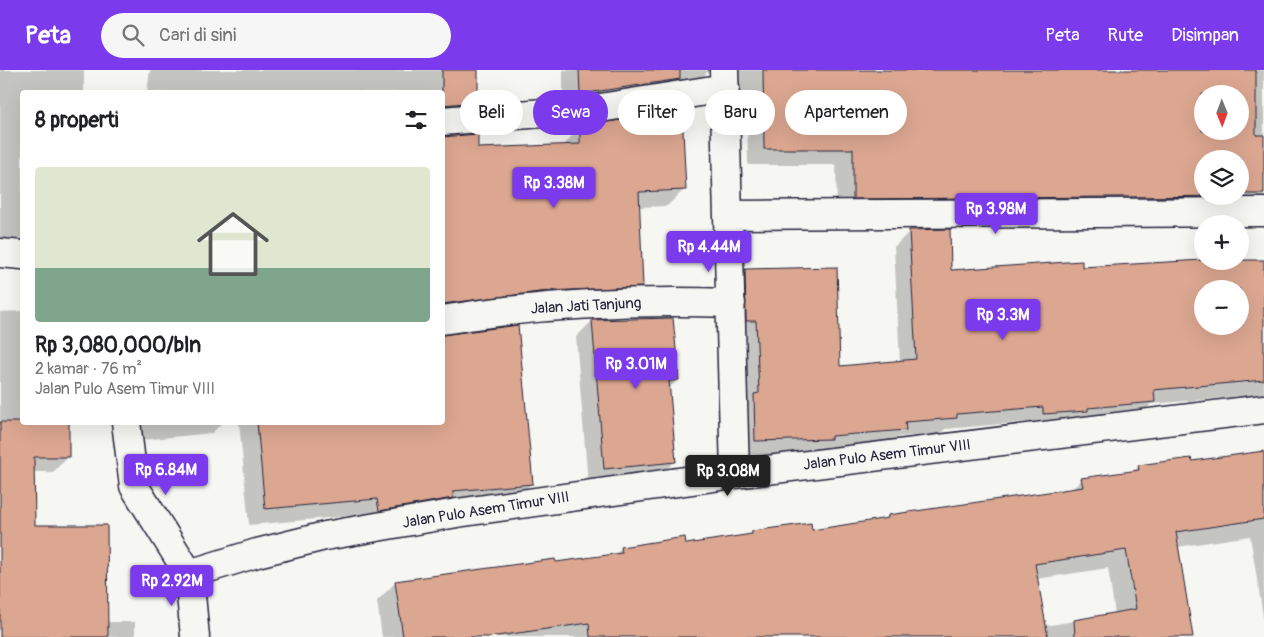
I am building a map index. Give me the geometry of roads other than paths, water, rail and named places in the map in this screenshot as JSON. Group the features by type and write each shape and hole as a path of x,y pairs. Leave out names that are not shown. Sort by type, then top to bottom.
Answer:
{"street":[{"path":"445,121 594,109 724,79 735,474"},
{"path":"728,215 1264,212"},
{"path":"0,253 20,255"},
{"name":"Jalan Jati Tanjung","path":"445,320 478,314 602,303 731,303"},
{"name":"Jalan Pulo Asem Timur VIII","path":"189,574 257,553 325,536 457,513 735,474 1264,410"},
{"path":"126,425 134,486 189,574 195,637"}]}
